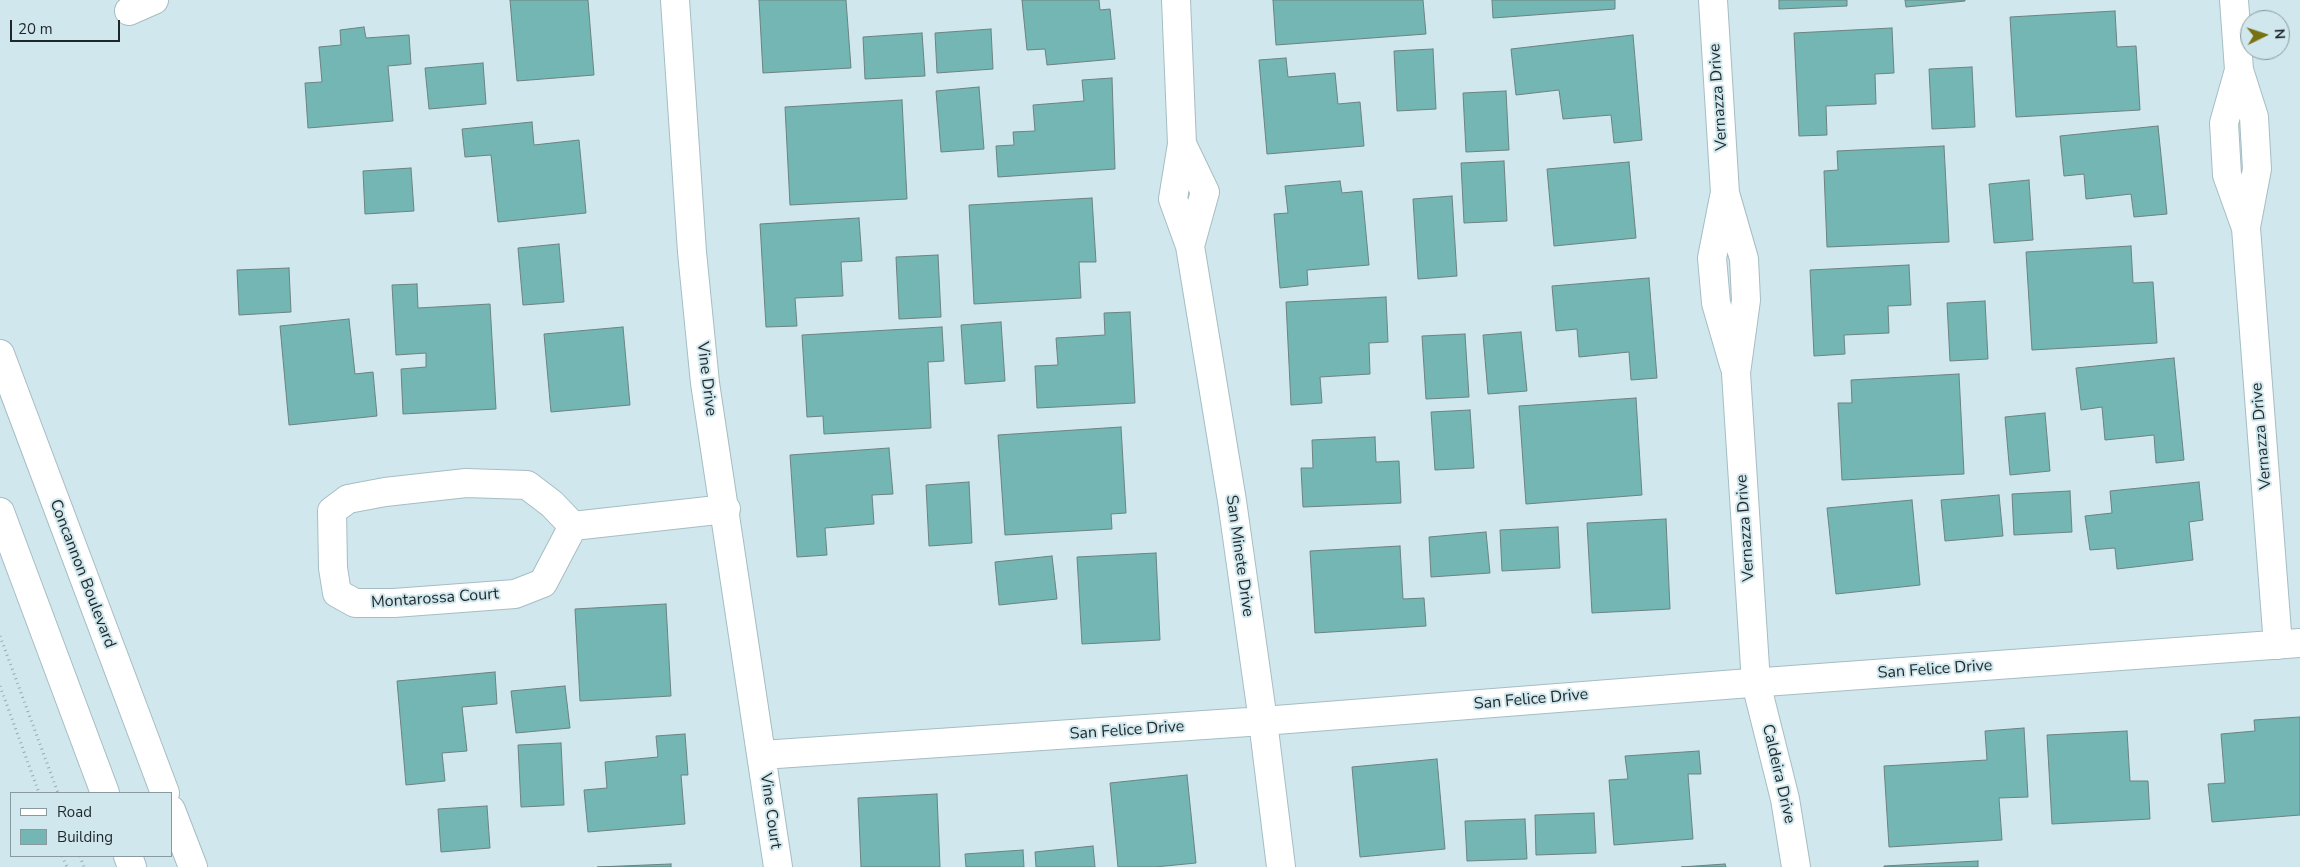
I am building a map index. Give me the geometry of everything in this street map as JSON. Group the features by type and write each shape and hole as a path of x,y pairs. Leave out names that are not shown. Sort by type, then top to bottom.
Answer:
{"street":[{"path":"129,12 154,0"},
{"name":"Vine Drive","path":"675,0 692,252 705,383 726,509 762,756"},
{"name":"San Minete Drive","path":"1176,0 1182,144 1205,192 1190,246 1232,501 1263,721 1281,867"},
{"name":"Vernazza Drive","path":"1713,0 1725,193 1712,258 1716,303 1736,373 1756,683"},
{"name":"Vernazza Drive","path":"2234,0 2239,70 2254,117 2257,169 2246,228 2289,644"},
{"name":"Concannon Boulevard","path":"0,354 165,792"},
{"name":"Montarossa Court","path":"466,483 527,485 552,504 573,526 543,583 515,594 355,603 337,592 332,568 332,512 348,499 385,492 466,483"},
{"path":"573,526 726,509"},
{"path":"0,512 105,792"},
{"name":"San Felice Drive","path":"762,756 1263,721 2289,644"},
{"name":"Caldeira Drive","path":"1756,683 1786,799 1796,867"},
{"name":"Vine Court","path":"762,756 778,867"},
{"path":"172,813 193,867"}],"path":[{"path":"0,636 58,792"},
{"path":"0,686 39,792"}],"building":[{"path":"510,0 588,0 594,75 517,81"},
{"path":"759,0 846,0 851,68 763,73"},
{"path":"1022,0 1099,0 1100,10 1110,9 1115,59 1047,65 1045,49 1027,50"},
{"path":"1273,0 1423,0 1426,34 1276,45"},
{"path":"1492,0 1615,0 1615,9 1493,18"},
{"path":"1779,0 1847,0 1847,6 1779,9"},
{"path":"1905,0 1965,0 1965,1 1906,7"},
{"path":"2115,11 2117,47 2136,46 2140,110 2016,117 2010,17"},
{"path":"364,27 366,38 409,35 411,64 388,66 393,121 308,128 305,83 322,82 319,47 341,45 340,30"},
{"path":"1892,28 1894,73 1875,74 1876,104 1826,106 1827,135 1799,136 1794,33"},
{"path":"991,29 993,69 937,73 935,33"},
{"path":"922,33 925,76 865,79 863,37"},
{"path":"1633,35 1642,140 1614,143 1611,115 1563,119 1559,90 1516,95 1511,49"},
{"path":"1433,49 1436,109 1397,111 1394,51"},
{"path":"1286,58 1288,77 1335,73 1338,104 1360,102 1364,146 1267,154 1259,60"},
{"path":"483,63 486,104 429,109 425,68"},
{"path":"1972,67 1975,127 1932,129 1929,69"},
{"path":"1112,78 1115,169 998,177 996,146 1014,145 1013,132 1035,131 1033,105 1084,101 1082,80"},
{"path":"979,87 984,149 941,152 936,91"},
{"path":"1506,91 1509,150 1466,152 1463,93"},
{"path":"902,100 907,199 790,205 785,107"},
{"path":"532,122 534,145 579,140 586,213 498,222 491,155 465,157 462,129"},
{"path":"2158,126 2167,214 2134,217 2131,194 2086,199 2084,174 2064,176 2060,136"},
{"path":"1944,146 1949,242 1827,247 1824,171 1838,170 1837,151"},
{"path":"1504,161 1507,221 1464,223 1461,163"},
{"path":"1629,162 1636,238 1554,246 1547,169"},
{"path":"411,168 414,211 365,214 363,171"},
{"path":"2029,180 2033,240 1994,243 1989,184"},
{"path":"1340,181 1342,193 1362,191 1369,265 1307,270 1308,285 1280,288 1274,214 1288,213 1285,186"},
{"path":"1452,196 1457,276 1418,279 1413,199"},
{"path":"1092,198 1096,262 1079,262 1081,298 974,304 969,205"},
{"path":"859,218 862,261 841,262 843,296 795,298 797,326 766,327 760,224"},
{"path":"559,244 564,302 523,305 518,248"},
{"path":"2131,246 2133,283 2153,282 2157,343 2032,350 2026,252"},
{"path":"938,255 941,317 899,319 896,257"},
{"path":"1909,265 1911,305 1888,306 1889,333 1844,335 1845,354 1814,356 1810,270"},
{"path":"289,268 291,312 239,315 237,270"},
{"path":"1649,278 1657,378 1631,380 1629,352 1579,357 1577,329 1556,331 1552,286"},
{"path":"417,284 418,308 490,304 496,409 403,414 401,369 426,367 426,353 396,355 392,285"},
{"path":"1386,297 1388,342 1369,343 1370,374 1320,377 1322,403 1291,405 1286,302"},
{"path":"1985,301 1988,359 1950,361 1947,303"},
{"path":"1130,312 1135,403 1037,408 1035,366 1058,365 1056,338 1105,335 1104,313"},
{"path":"349,319 355,374 373,372 377,416 289,425 280,326"},
{"path":"1001,322 1005,381 965,384 961,325"},
{"path":"623,327 630,405 551,412 544,334"},
{"path":"942,327 944,361 928,362 931,428 824,434 823,416 807,417 802,335"},
{"path":"1521,332 1527,391 1488,394 1483,335"},
{"path":"1465,334 1469,397 1426,399 1422,336"},
{"path":"2174,358 2184,460 2156,463 2154,435 2105,440 2102,407 2081,410 2076,368"},
{"path":"1959,374 1964,474 1842,480 1838,403 1852,403 1851,380"},
{"path":"1636,398 1642,495 1526,504 1519,406"},
{"path":"1470,410 1474,468 1435,470 1431,412"},
{"path":"2045,413 2050,471 2010,475 2005,417"},
{"path":"1121,427 1126,513 1111,514 1112,529 1005,535 998,435"},
{"path":"1375,437 1376,462 1399,461 1401,503 1303,507 1301,468 1313,468 1312,440"},
{"path":"889,448 893,494 872,495 874,524 825,528 827,555 797,557 790,455"},
{"path":"969,482 972,543 929,546 926,485"},
{"path":"2199,482 2203,520 2189,522 2193,560 2117,569 2115,548 2090,550 2085,516 2112,513 2110,491"},
{"path":"2070,491 2072,532 2014,535 2012,494"},
{"path":"1999,495 2003,536 1945,541 1941,500"},
{"path":"1912,500 1920,585 1836,594 1827,508"},
{"path":"1666,519 1670,609 1592,613 1587,523"},
{"path":"1558,527 1560,568 1502,571 1500,530"},
{"path":"1486,532 1490,573 1431,577 1429,537"},
{"path":"1400,546 1403,599 1424,598 1426,626 1315,633 1310,551"},
{"path":"1156,553 1160,640 1082,644 1077,557"},
{"path":"1052,556 1057,599 999,605 995,562"},
{"path":"666,604 671,696 580,701 575,609"},
{"path":"495,672 497,704 462,707 467,751 442,753 445,781 406,785 397,681"},
{"path":"565,686 570,728 516,733 511,691"},
{"path":"2300,717 2300,815 2212,822 2208,784 2225,783 2221,734 2255,731 2254,720"},
{"path":"2024,728 2028,797 1999,798 2002,840 1889,847 1884,766 1987,760 1985,731"},
{"path":"2127,731 2130,781 2148,781 2150,819 2052,824 2047,735"},
{"path":"685,734 688,775 681,775 685,824 588,832 584,790 607,788 605,762 658,757 656,736"},
{"path":"561,743 564,805 521,807 518,745"},
{"path":"1699,751 1701,774 1688,774 1693,839 1614,845 1609,780 1628,779 1625,756"},
{"path":"1437,759 1445,849 1360,857 1352,767"},
{"path":"1187,775 1196,863 1155,867 1118,867 1110,783"},
{"path":"937,794 940,867 861,867 858,798"},
{"path":"487,806 490,848 441,852 438,809"},
{"path":"1594,813 1596,853 1536,855 1535,815"},
{"path":"1525,819 1527,859 1467,861 1465,821"},
{"path":"1093,846 1095,867 1036,867 1035,852"},
{"path":"1023,850 1024,867 966,867 965,854"},
{"path":"1978,861 1978,867 1884,867 1884,866"},
{"path":"671,864 671,867 597,867"},
{"path":"1725,864 1726,867 1681,867"}]}
